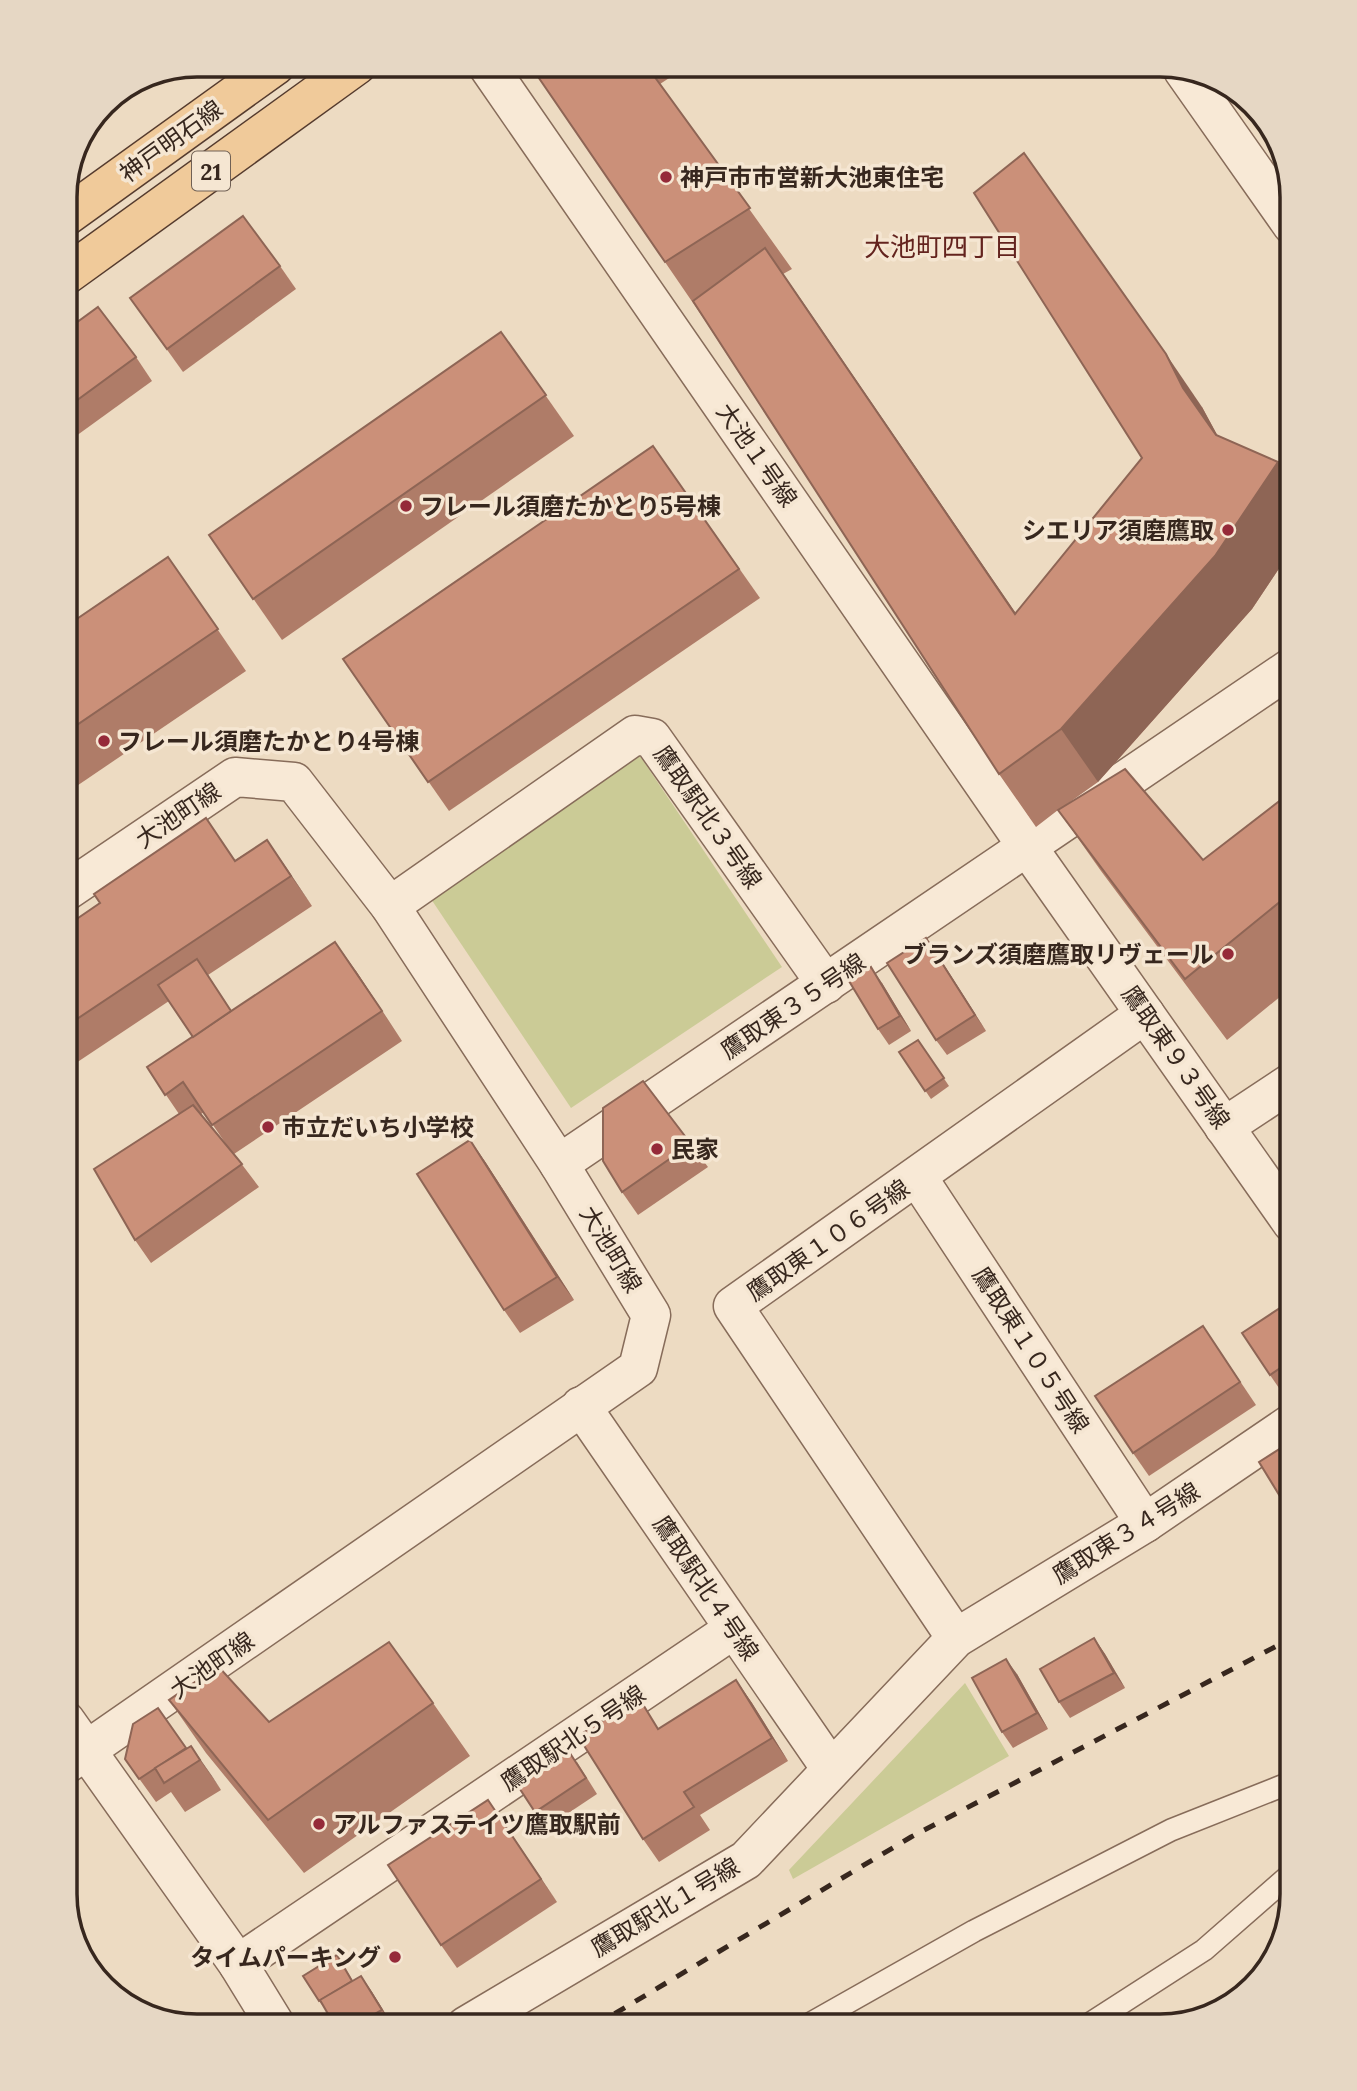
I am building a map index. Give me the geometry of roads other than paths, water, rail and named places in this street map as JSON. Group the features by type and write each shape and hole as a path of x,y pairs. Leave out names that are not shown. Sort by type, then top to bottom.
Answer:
{"main road":[{"name":"神戸明石線","path":"77,208 259,77"},
{"name":"神戸明石線","path":"77,267 340,77"}],"street":[{"name":"大池１号線","path":"495,77 1026,845"},
{"path":"1191,81 1280,208"},
{"path":"1026,845 1280,675"},
{"name":"鷹取駅北３号線","path":"390,906 635,735 652,738 826,984"},
{"name":"大池町線","path":"77,884 235,776 294,782 390,906 559,1164 651,1315 638,1368 77,1758"},
{"name":"鷹取東３５号線","path":"559,1164 1026,845"},
{"name":"鷹取東９３号線","path":"1026,845 1280,1206"},
{"name":"鷹取東１０６号線","path":"956,1638 733,1306 918,1178 1145,1014"},
{"path":"1224,1127 1280,1090"},
{"name":"鷹取東１０５号線","path":"918,1178 1145,1523"},
{"name":"鷹取駅北４号線","path":"581,1406 831,1769"},
{"name":"鷹取東３４号線","path":"956,1638 1145,1523 1280,1431"},
{"name":"鷹取駅北５号線","path":"238,1964 734,1629"},
{"name":"鷹取駅北１号線","path":"486,2014 746,1860 956,1638"},
{"path":"77,1762 238,1964 269,2014"}],"lane":[{"path":"827,2014 974,1931 1171,1830 1280,1787"},
{"path":"1105,2014 1204,1950 1280,1884"}],"railway":[{"path":"614,2014 911,1837 1280,1644"}],"place":[{"name":"神戸市市営新大池東住宅","path":"666,177"},
{"name":"フレール須磨たかとり5号棟","path":"406,506"},
{"name":"シエリア須磨鷹取","path":"1228,530"},
{"name":"フレール須磨たかとり4号棟","path":"104,741"},
{"name":"ブランズ須磨鷹取リヴェール","path":"1228,954"},
{"name":"市立だいち小学校","path":"268,1127"},
{"name":"民家","path":"657,1149"},
{"name":"アルファステイツ鷹取駅前","path":"319,1824"},
{"name":"タイムパーキング","path":"395,1957"}],"district":[{"name":"大池町四丁目","path":"942,246"}]}
